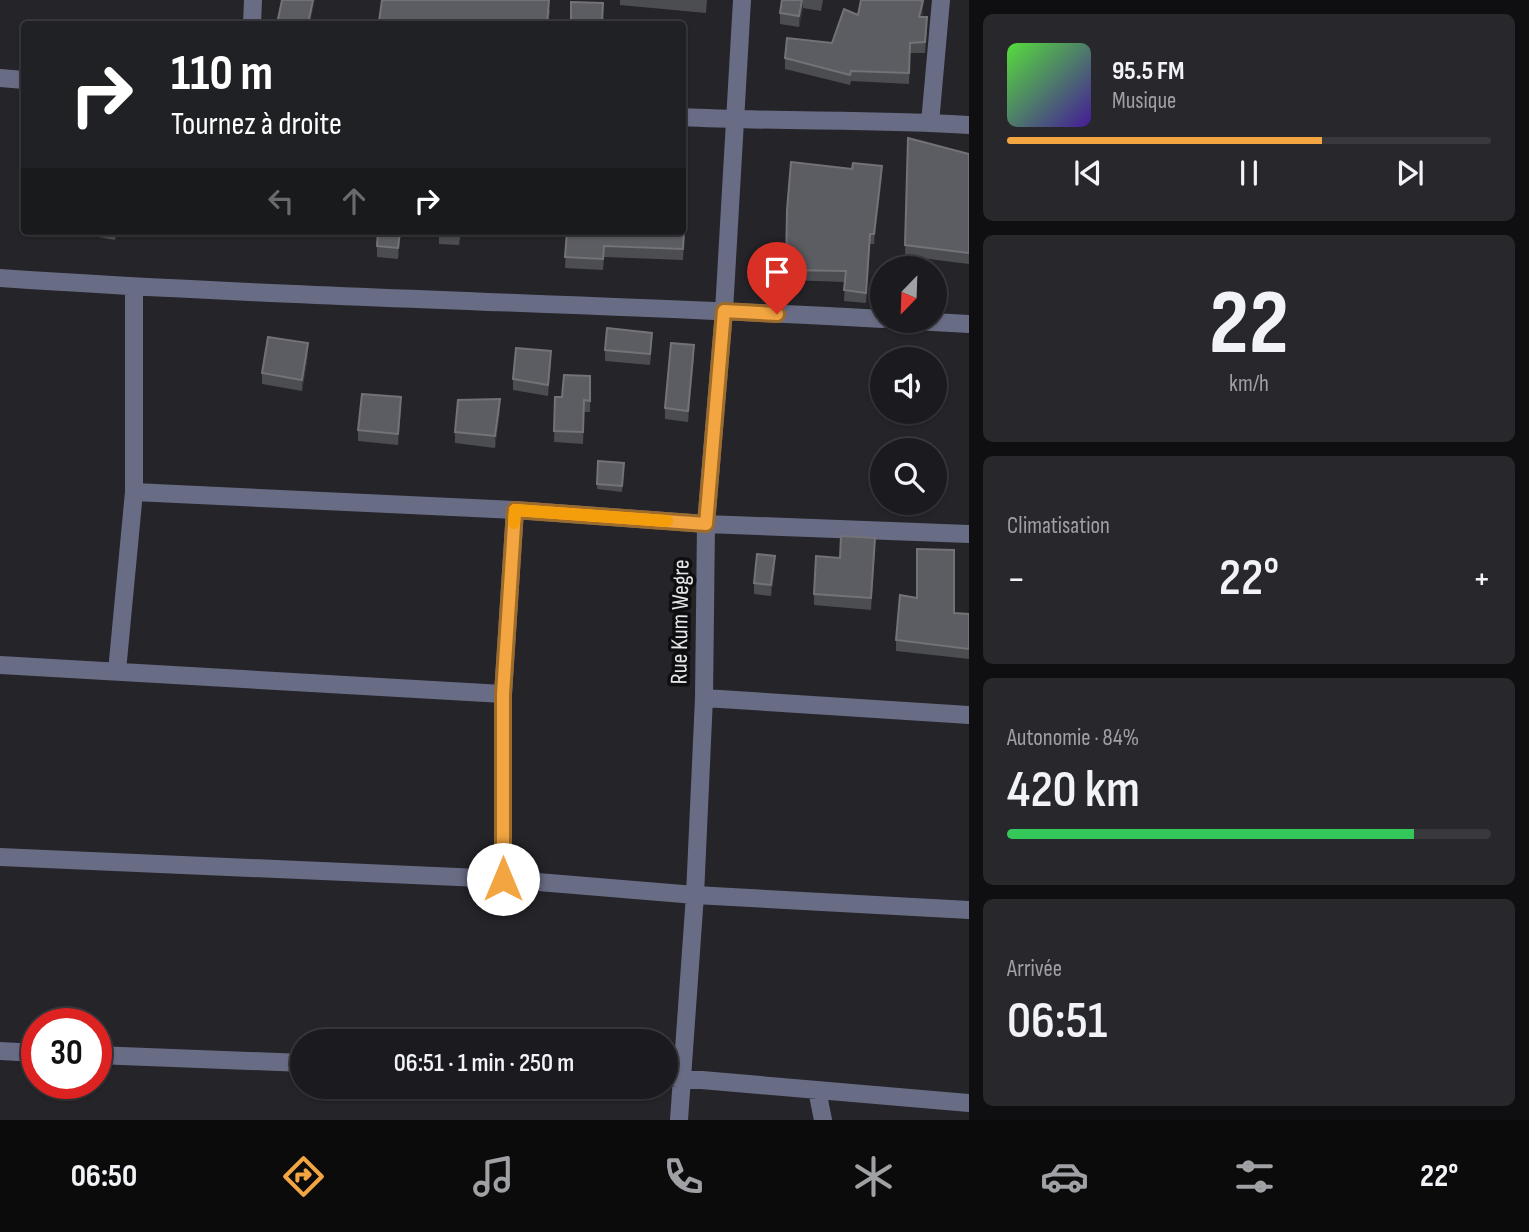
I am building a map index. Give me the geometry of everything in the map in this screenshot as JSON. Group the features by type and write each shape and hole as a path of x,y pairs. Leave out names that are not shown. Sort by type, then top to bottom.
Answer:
{"street":[{"path":"252,21 253,0"},
{"name":"Rue Kum Wegre","path":"678,1043 695,895 704,698 706,524 724,311 742,0"},
{"path":"930,123 941,0"},
{"path":"0,78 21,80"},
{"path":"686,117 969,125"},
{"path":"0,278 134,287 870,318"},
{"path":"117,671 134,492 134,287"},
{"path":"947,323 969,324"},
{"path":"134,492 515,510 706,524 969,534"},
{"path":"503,879 503,694 515,510"},
{"path":"0,665 503,694"},
{"path":"704,698 969,715"},
{"path":"0,858 503,879 695,895 969,910"},
{"path":"0,1051 21,1052"},
{"path":"112,1056 290,1062"},
{"path":"678,1078 969,1104"},
{"path":"817,1090 823,1120"},
{"name":"Rue Kum Wegre","path":"676,1099 679,1120"}],"building":[{"path":"282,0 313,0 309,21 278,21"},
{"path":"382,0 549,0 547,21 379,21"},
{"path":"782,0 802,0 799,16 780,13"},
{"path":"861,0 923,1 919,17 927,17 925,42 910,43 909,73 851,71 850,75 785,58 787,38 832,43 844,9 858,15"},
{"path":"571,2 603,3 602,21 571,21"},
{"path":"908,138 969,154 969,253 905,245"},
{"path":"791,162 852,169 853,163 882,166 874,234 870,234 866,293 844,290 846,271 786,270"},
{"path":"378,235 400,235 398,248 377,246"},
{"path":"567,235 684,235 683,249 604,246 603,259 565,257"},
{"path":"607,328 652,333 650,354 605,350"},
{"path":"268,337 308,343 302,380 262,373"},
{"path":"671,343 694,345 688,411 665,408"},
{"path":"516,348 551,351 548,385 513,379"},
{"path":"564,375 590,376 590,401 584,400 583,432 554,431 555,397 562,397"},
{"path":"362,394 401,397 398,434 358,430"},
{"path":"500,399 495,436 455,432 458,400"},
{"path":"598,461 624,463 622,486 597,484"},
{"path":"841,536 875,538 871,598 814,594 816,556 840,558"},
{"path":"917,549 954,550 954,613 969,614 969,649 896,640 900,595 917,598"},
{"path":"757,554 775,556 771,585 754,583"}],"slow traffic":[{"path":"514,523 515,510 667,521"}],"route":[{"path":"503,879 503,694 515,510 706,524 724,311 777,314"}]}
